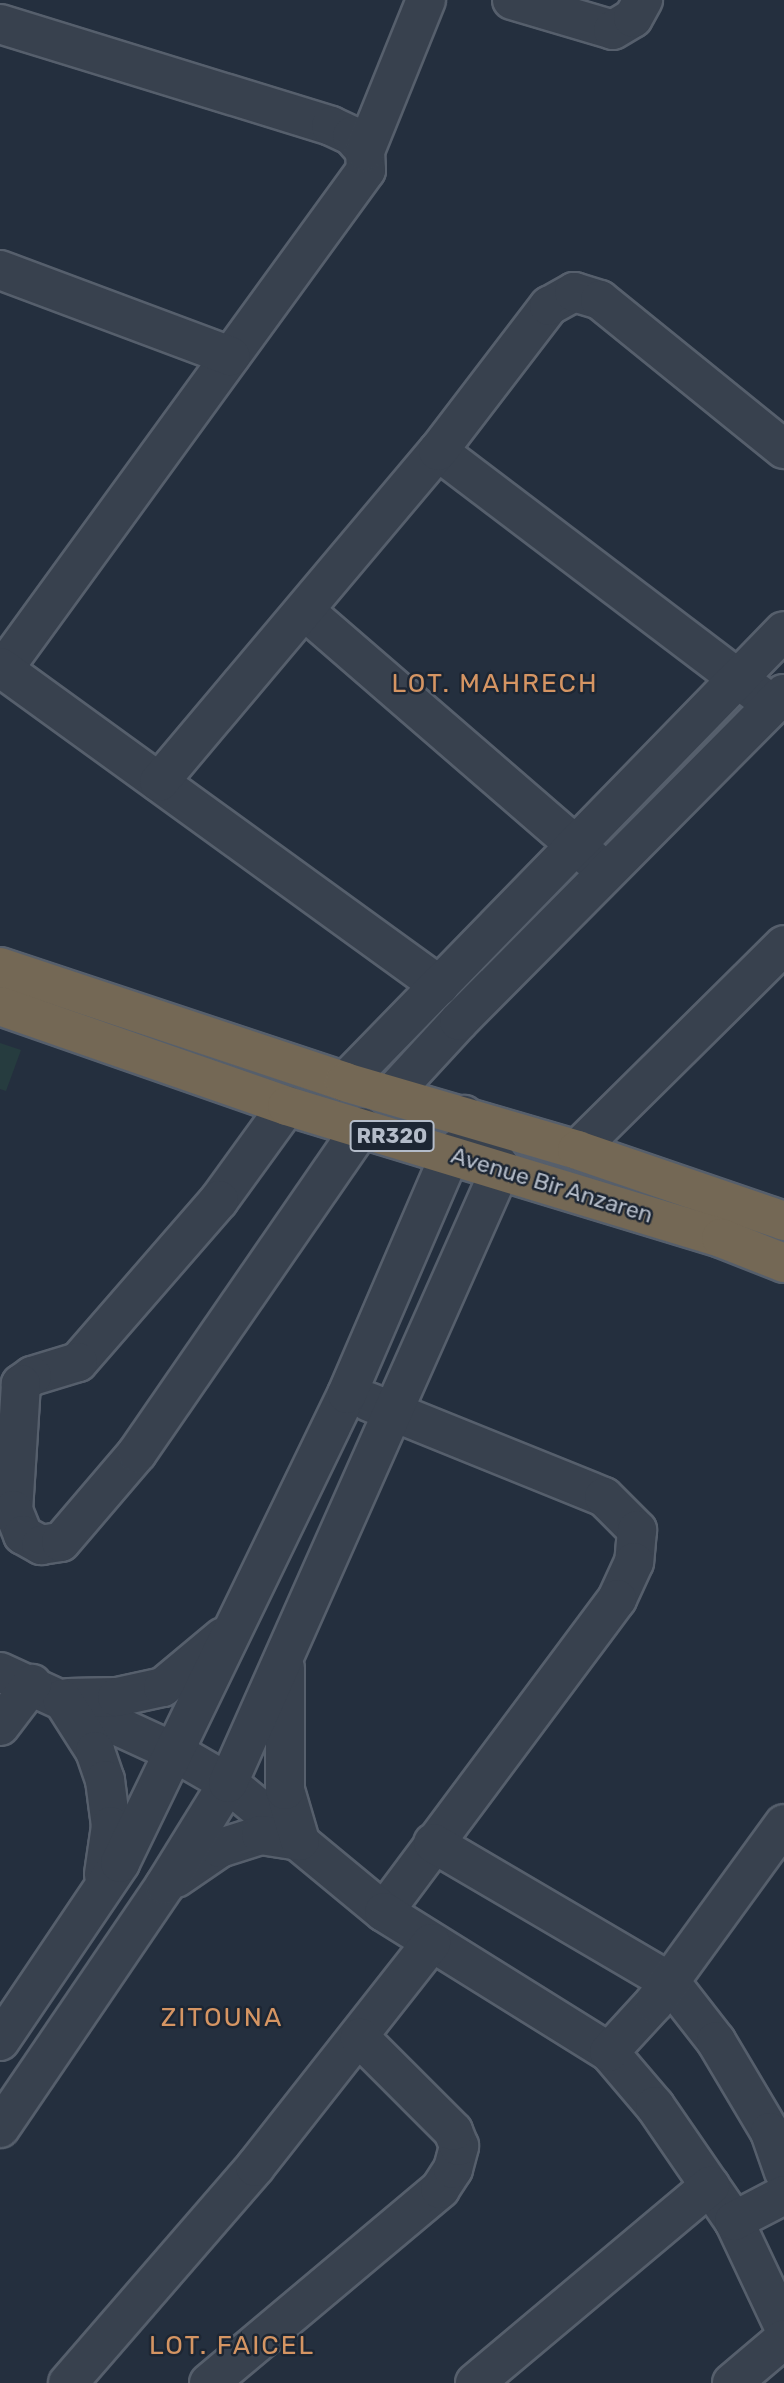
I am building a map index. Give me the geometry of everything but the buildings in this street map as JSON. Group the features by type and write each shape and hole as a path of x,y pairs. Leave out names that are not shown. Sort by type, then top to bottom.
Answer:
{"highway":[{"name":"Avenue Bir Anzaren","path":"0,967 391,1095 476,1133 500,1168 722,1238 784,1263"},
{"name":"Avenue Bir Anzaren","path":"0,1006 287,1106 362,1127 476,1133 577,1150 784,1221"}],"street":[{"path":"426,0 365,150 366,170 356,188 2,668 440,986"},
{"path":"512,0 612,30 633,18 643,0"},
{"path":"0,24 331,126 352,136 365,150"},
{"path":"0,270 230,356"},
{"path":"159,782 438,451 549,306 574,292 600,300 784,449"},
{"path":"391,1095 778,700 739,679 438,451"},
{"path":"305,611 607,872"},
{"path":"345,1082 784,631"},
{"path":"577,1150 770,983 784,945"},
{"path":"287,1106 219,1200 78,1362 32,1376 21,1384 13,1510 23,1535 41,1545 61,1542 137,1453 362,1127"},
{"path":"0,2040 102,1890 176,1753 476,1133"},
{"path":"0,2128 165,1885 228,1783 500,1168"},
{"path":"347,1395 393,1409 604,1497 637,1530 634,1562 617,1599 384,1912"},
{"path":"31,1685 117,1697 163,1686 238,1624"},
{"path":"285,1652 285,1790 300,1841"},
{"path":"0,1726 31,1685"},
{"path":"31,1685 176,1753 228,1783 384,1912 610,2052 655,2106 734,2221 784,2327"},
{"path":"31,1685 96,1751 105,1780 111,1826 102,1890"},
{"path":"610,2052 670,1982 784,1824"},
{"path":"165,1885 230,1845 261,1835 300,1841"},
{"path":"433,1843 670,1982 716,2041 770,2132 784,2172"},
{"path":"68,2383 360,2038 431,1943"},
{"path":"209,2383 440,2189 453,2169 459,2146 453,2131 360,2038"},
{"path":"475,2383 710,2186"},
{"path":"734,2221 784,2195"},
{"path":"732,2383 784,2339"}],"green space":[{"path":"0,1043 21,1050 6,1091 0,1089"}],"district":[{"name":"LOT. MAHRECH","path":"495,684"},
{"name":"ZITOUNA","path":"222,2018"},
{"name":"LOT. FAICEL","path":"232,2346"}]}
